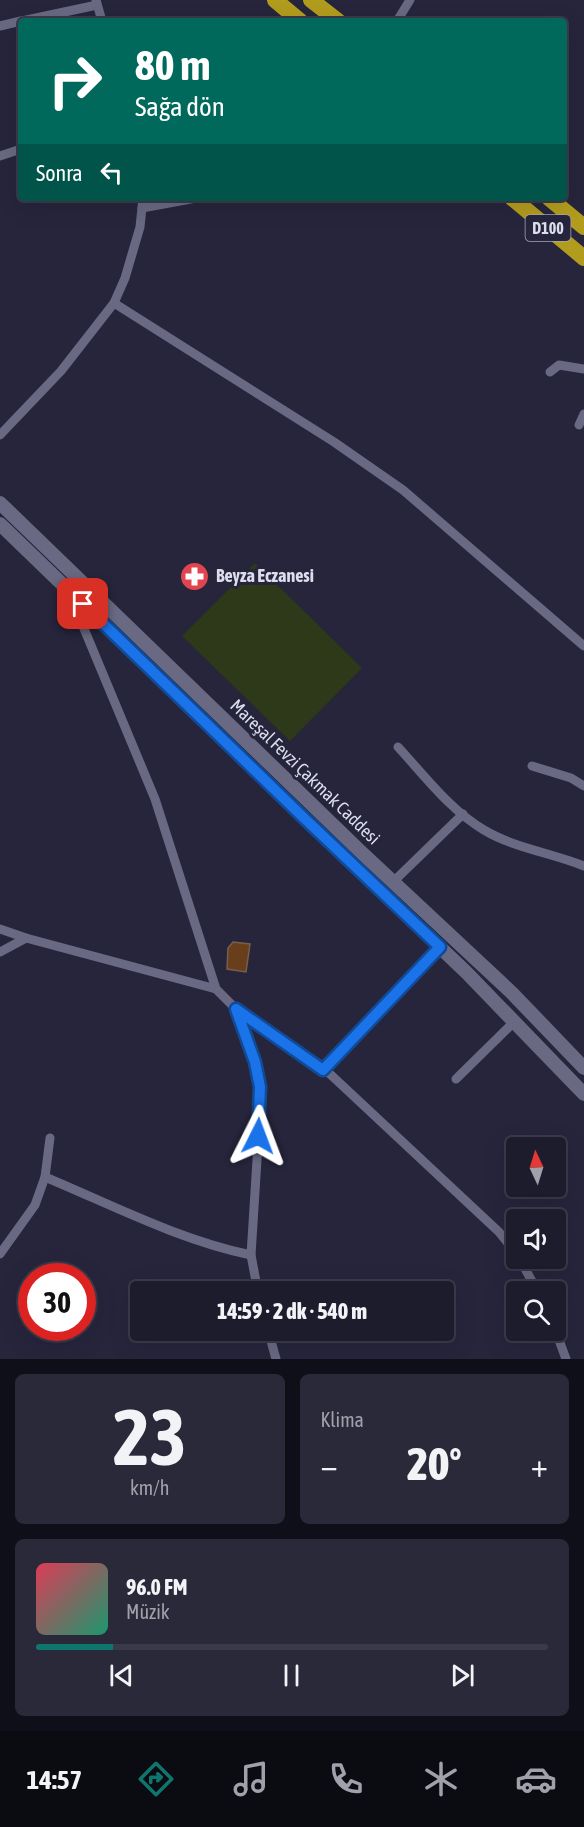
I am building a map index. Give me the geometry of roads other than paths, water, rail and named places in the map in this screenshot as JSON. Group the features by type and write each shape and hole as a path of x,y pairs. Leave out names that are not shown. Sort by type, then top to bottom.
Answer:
{"highway":[{"path":"274,0 296,18"},
{"path":"311,0 334,18"},
{"name":"D100","path":"516,201 584,258"},
{"name":"D100","path":"553,201 584,227"}],"street":[{"path":"399,18 410,0"},
{"path":"34,18 97,3 101,18"},
{"path":"0,26 18,22"},
{"path":"0,156 18,150"},
{"path":"0,435 62,371 114,303 125,278 140,227 143,201"},
{"path":"142,208 180,201"},
{"path":"114,303 334,442 403,490 584,646"},
{"path":"550,372 559,365 584,369"},
{"path":"579,425 584,414"},
{"name":"Mareşal Fevzi Çakmak Caddesi","path":"0,503 393,882 513,993 583,1066"},
{"name":"Mareşal Fevzi Çakmak Caddesi","path":"0,524 440,947 584,1094"},
{"path":"66,587 155,799 216,989 236,1009 323,1070 506,1241"},
{"path":"398,747 463,814 486,831 512,843 584,866"},
{"path":"532,766 571,778 584,786"},
{"path":"393,882 463,814"},
{"path":"0,929 216,989"},
{"path":"0,952 26,938"},
{"path":"323,1070 440,947"},
{"path":"236,1009 255,1062 260,1087 251,1255 256,1281"},
{"path":"456,1079 515,1021"},
{"path":"0,1254 35,1205 45,1177 50,1138"},
{"path":"45,1177 159,1226 227,1250 251,1255"},
{"path":"271,1341 276,1359"},
{"path":"559,1341 566,1359"}],"place":[{"name":"Beyza Eczanesi","path":"195,576"}]}
